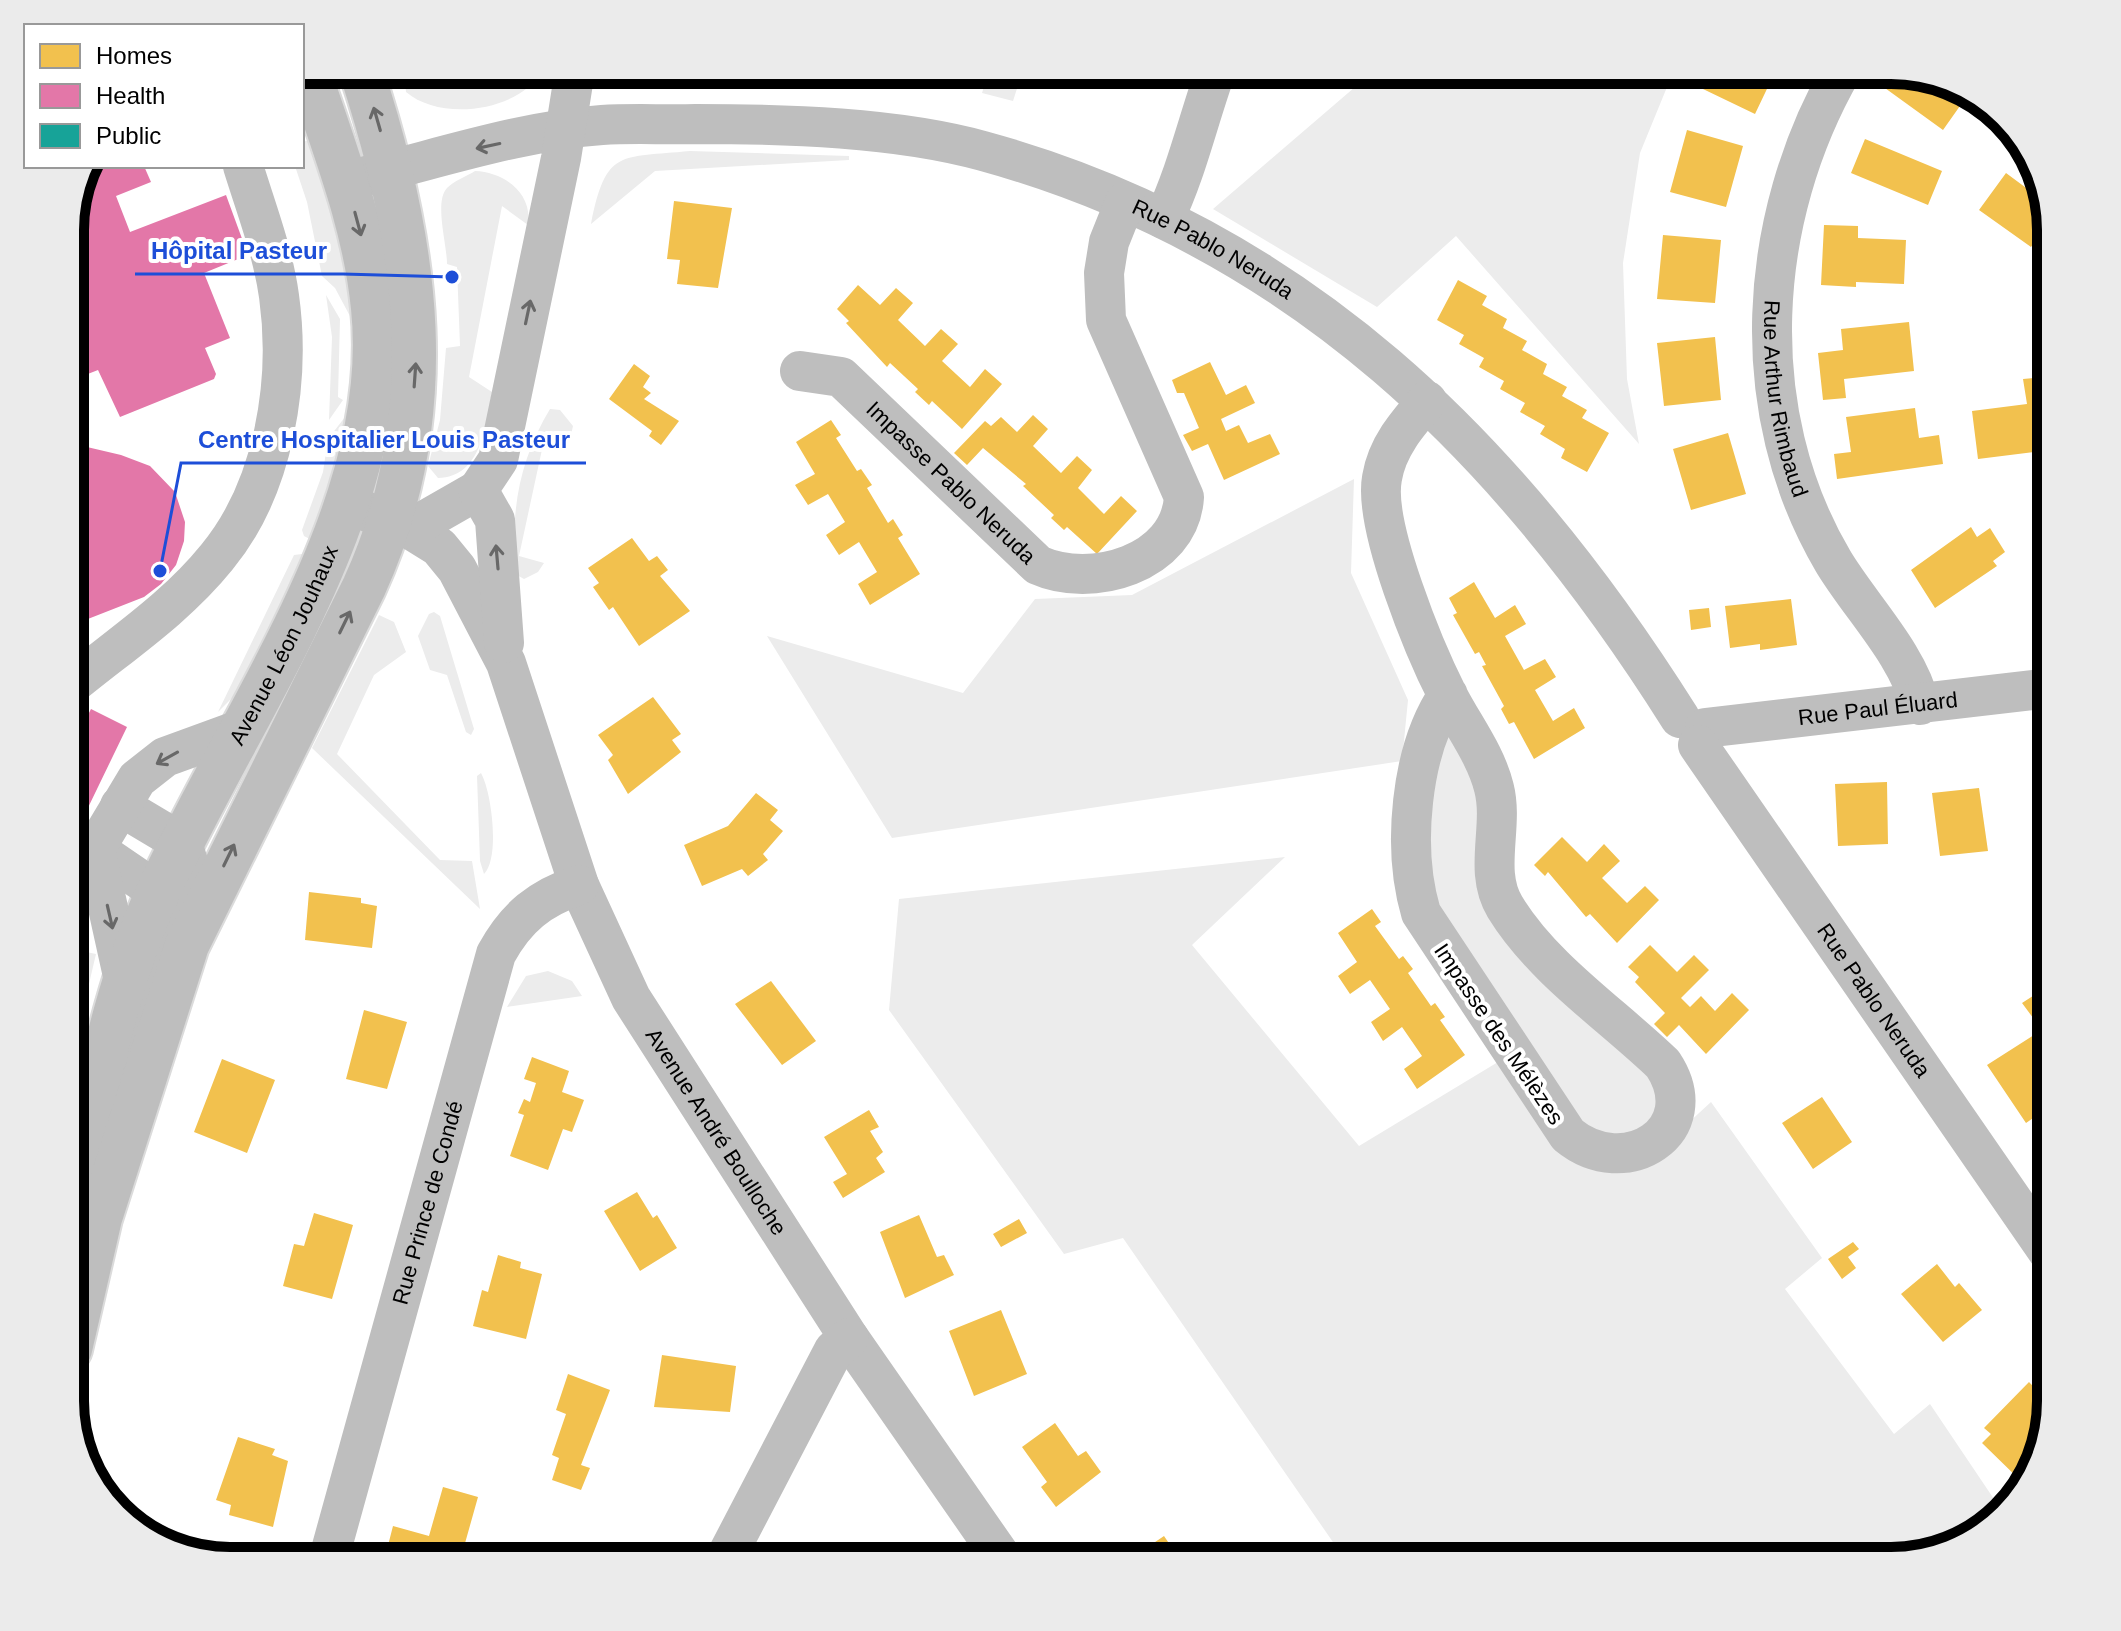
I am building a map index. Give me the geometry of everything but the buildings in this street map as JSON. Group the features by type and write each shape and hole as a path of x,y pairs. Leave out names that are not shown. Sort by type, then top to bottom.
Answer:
{"main road":[{"name":"Avenue Léon Jouhaux","path":"84,1148 125,985 158,892 325,561 348,504 369,422 374,310 362,239 313,84"},
{"path":"84,1288 100,1218 187,945 364,587 400,525 417,334 408,245 392,170 365,84"}],"street":[{"path":"400,525 478,490 498,460 572,84"},
{"path":"1164,219 1185,175 1194,132 1211,84"},
{"name":"Rue Arthur Rimbaud","path":"1835,84 1808,135 1783,214 1772,294 1771,331 1777,391 1792,469 1815,529 1863,607 1908,671 1920,705"},
{"name":"Rue Pablo Neruda","path":"346,181 564,130 602,125 746,124 886,135 981,150 1125,202 1164,219 1256,270 1327,316 1427,401 1476,448 1549,531 1694,730 2037,1235"},
{"path":"84,675 155,619 218,556 250,503 264,469 279,398 282,330 276,280 244,168"},
{"name":"Impasse Pablo Neruda","path":"800,371 841,377 1038,565 1060,575 1088,575 1118,569 1151,553 1175,530 1183,515 1184,497 1106,320 1104,273 1109,242 1125,202"},
{"name":"Impasse des Mélèzes","path":"1427,401 1405,427 1387,460 1381,481 1383,519 1423,636 1448,695 1481,753 1494,788 1498,824 1494,864 1496,888 1503,904 1532,941 1663,1064 1676,1083 1678,1099 1674,1116 1663,1131 1642,1149 1608,1155 1580,1145 1568,1135 1421,913 1412,884 1412,817 1432,718 1448,695"},
{"path":"478,490 495,520 506,663"},
{"path":"348,504 400,525 439,547 457,569 506,663"},
{"name":"Avenue André Boulloche","path":"506,663 579,885 644,1020 849,1338 994,1547"},
{"name":"Rue Paul Éluard","path":"1694,730 2037,690"},
{"path":"125,985 95,849 137,779 165,757 239,730"},
{"path":"120,806 182,843 193,878 150,987 121,1077 126,1135"},
{"path":"95,849 158,892"},
{"name":"Rue Prince de Condé","path":"332,1547 496,954 509,930 529,909 549,895 579,885"},
{"path":"731,1547 834,1350 849,1338"}],"shaded area":[{"path":"405,84 532,84 516,95 479,108 439,107 406,92"},
{"path":"985,84 1018,84 1013,101 982,93"},
{"path":"1356,84 1668,84 1640,153 1623,263 1627,379 1639,444 1456,236 1377,307 1213,209"},
{"path":"315,139 351,262 351,318 335,288 322,276 307,202 296,168 304,168 304,142"},
{"path":"690,151 849,156 849,160 655,171 591,224 597,199 610,169 632,157"},
{"path":"475,171 496,175 514,186 526,203 528,225 502,206 469,377 492,392 484,433 473,459 464,469 438,478 428,466 440,420 446,348 460,346 457,267 447,264 442,224 443,194 447,188"},
{"path":"326,295 340,319 338,397 343,400 329,420 332,337"},
{"path":"352,408 317,543 304,536 302,530 323,472 328,439"},
{"path":"550,409 560,410 573,426 571,435 546,431 519,556 544,563 538,572 524,579 517,575 515,553 519,489 531,448"},
{"path":"1354,479 1351,573 1408,700 1402,761 892,838 767,636 963,693 1035,599 1132,595"},
{"path":"302,554 308,558 237,693 218,712 294,555"},
{"path":"434,612 440,616 474,729 471,735 466,732 447,675 430,670 418,636 429,614"},
{"path":"379,615 394,622 406,652 374,675 337,754 440,860 472,861 480,909 312,748"},
{"path":"1445,723 1475,762 1483,872 1643,1062 1665,1099 1633,1141 1584,1134 1439,921 1422,863"},
{"path":"481,773 493,825 492,854 484,874 480,861 477,776"},
{"path":"1285,857 1192,945 1359,1146 1498,1062 1559,1142 1662,1147 1711,1102 1822,1258 1785,1289 1894,1434 1930,1404 1996,1502 1955,1532 1910,1546 1336,1547 1123,1238 1064,1254 889,1010 899,899"},
{"path":"84,952 96,954 84,1005"},
{"path":"548,971 572,981 582,996 507,1007 526,976"}],"place":[{"name":"Hôpital Pasteur","path":"452,277"},
{"name":"Centre Hospitalier Louis Pasteur","path":"160,571"}]}
